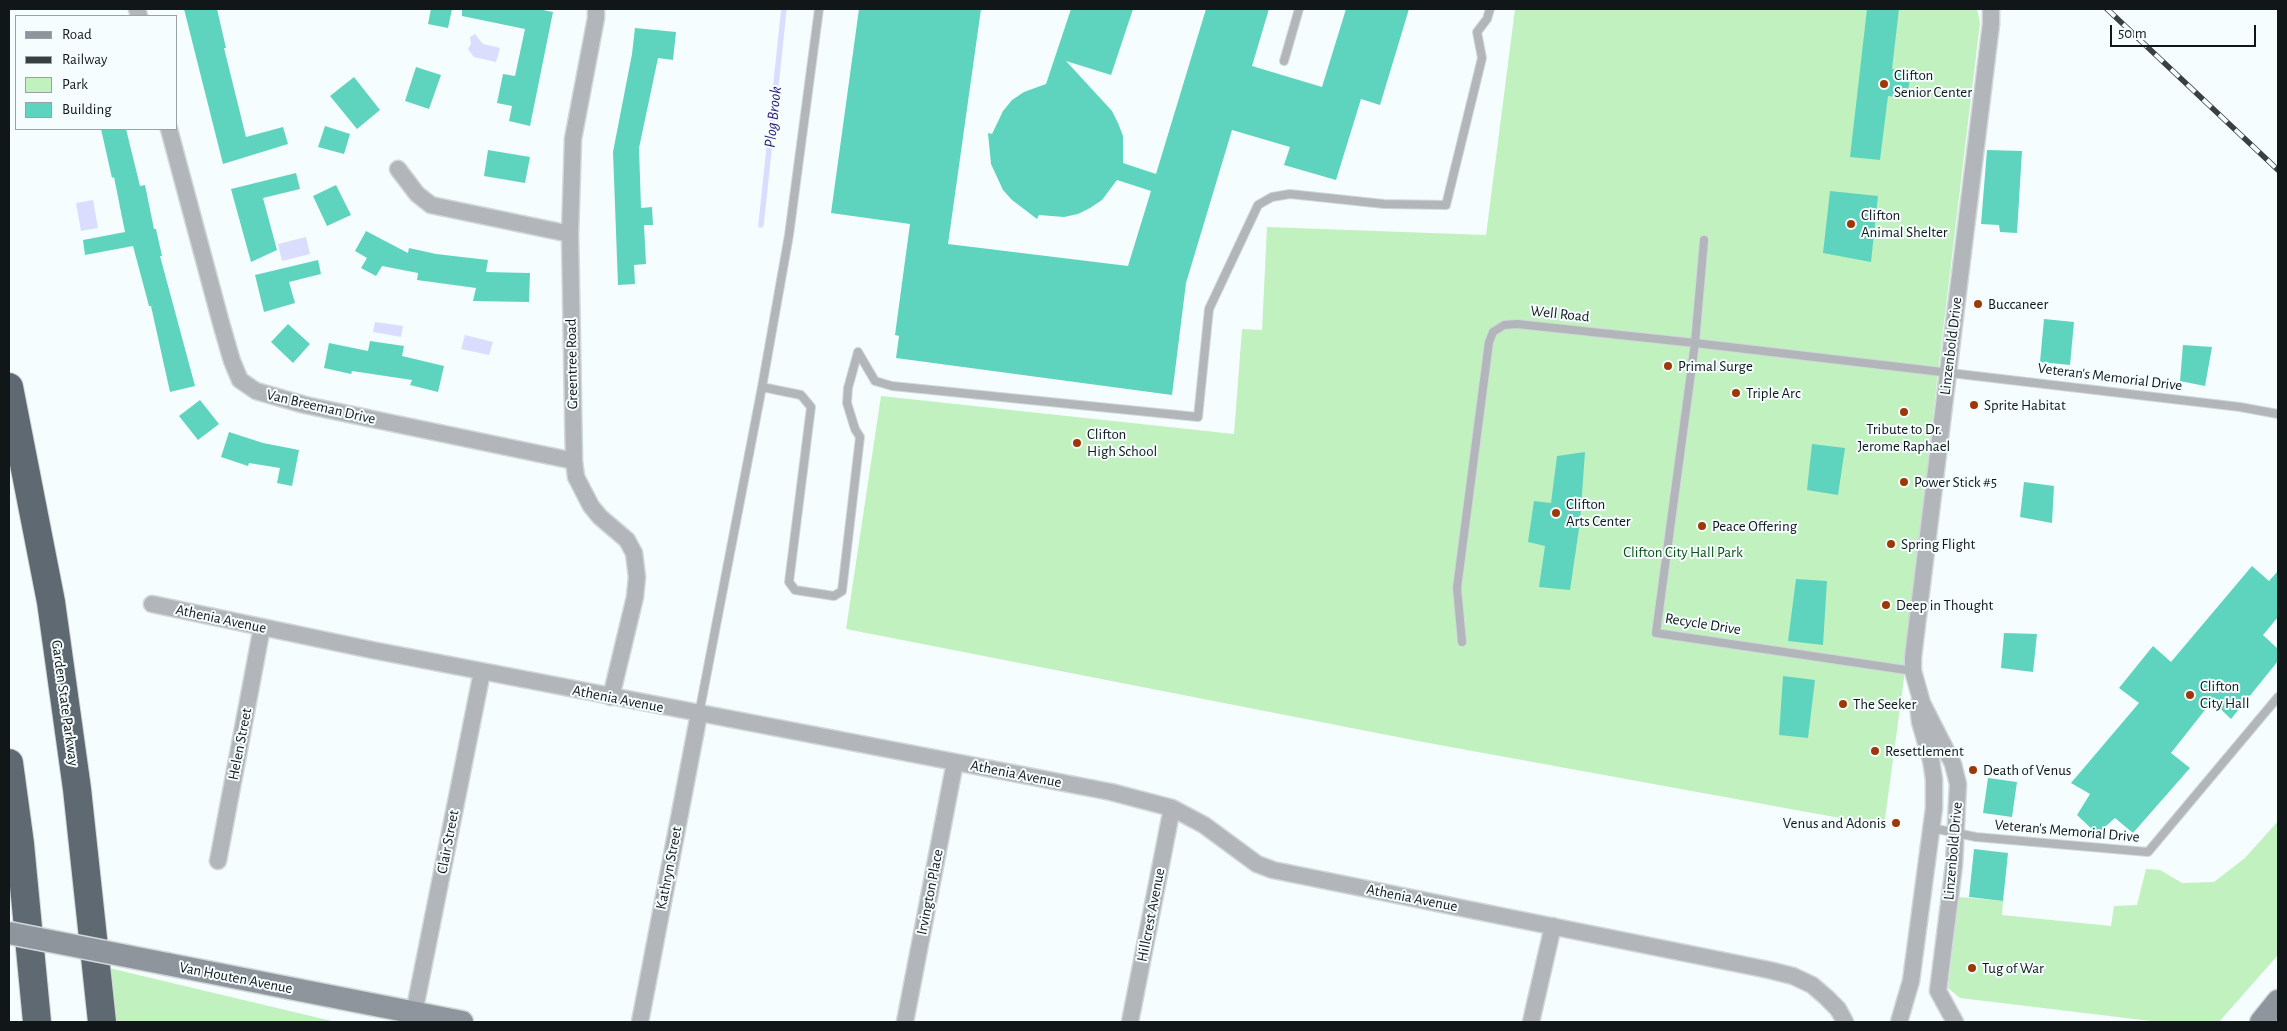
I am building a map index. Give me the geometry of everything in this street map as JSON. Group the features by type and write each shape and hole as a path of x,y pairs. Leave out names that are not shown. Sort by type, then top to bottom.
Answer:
{"highway":[{"name":"Garden State Parkway","path":"9,387 54,622 77,789 102,1022"},
{"path":"9,762 20,844 37,1022"}],"main road":[{"name":"Van Houten Avenue","path":"9,934 462,1022"},
{"path":"2261,1022 2278,1001"}],"street":[{"name":"Greentree Road","path":"596,9 596,18 573,139 570,234 574,461 576,477 591,506 600,517 627,540 634,553 637,577 635,597 611,697"},
{"name":"Linzenbold Drive","path":"1899,1022 1911,981 1932,828 1934,779 1931,760 1920,722 1914,677 1915,640 1943,371 1992,24 1991,9"},
{"name":"Van Breeman Drive","path":"169,130 221,323 232,361 240,380 256,392 305,405 574,461"},
{"path":"398,169 417,194 431,205 570,234"},
{"name":"Athenia Avenue","path":"152,604 482,672 1111,792 1172,808 1204,825 1257,864 1273,870 1793,976 1812,985 1826,997 1838,1009 1845,1022"},
{"name":"Helen Street","path":"218,861 262,627"},
{"name":"Clair Street","path":"414,1013 482,672"},
{"name":"Linzenbold Drive","path":"1914,677 1922,704 1952,764 1958,784 1954,865 1938,991 1956,1022"},
{"name":"Kathryn Street","path":"640,1022 698,714"},
{"name":"Irvington Place","path":"905,1022 955,762"},
{"name":"Hillcrest Avenue","path":"1130,1022 1172,808"},
{"path":"1531,1022 1553,926"}],"lane":[{"path":"698,714 762,386 789,235 819,9"},
{"path":"1284,61 1299,9"},
{"path":"762,386 801,395 811,407 788,582 795,590 834,596 842,591 860,437 855,429 848,403 848,388 858,352 875,381 892,386 1198,417 1209,309 1258,205 1272,197 1290,194 1384,204 1446,205 1482,58 1477,32 1487,19 1490,9"},
{"path":"1695,343 1704,240"},
{"name":"Well Road","path":"1462,642 1457,588 1488,342 1494,332 1504,325 1517,324 1943,371"},
{"name":"Recycle Drive","path":"1695,343 1656,633 1914,677"},
{"name":"Veteran's Memorial Drive","path":"1943,371 2240,407 2278,414"},
{"name":"Veteran's Memorial Drive","path":"1932,828 1985,838 2148,852 2278,697"}],"green space":[{"name":"Clifton City Hall Park","path":"1515,9 1977,9 1980,23 1903,686 1884,826 1423,742 846,629 881,396 1234,434 1242,329 1262,330 1267,227 1486,235"},
{"path":"2278,821 2278,955 2219,1022 2159,1022 1960,998 1948,988 1959,897 2003,901 2002,915 2111,926 2114,906 2137,905 2146,869 2160,870 2182,883 2214,882 2245,858"},
{"path":"109,968 336,1022 113,1022"}],"water":[{"path":"475,34 483,44 500,48 496,62 474,57 468,49 471,44 470,37"},
{"path":"93,200 98,228 81,231 76,203"},
{"path":"306,237 310,254 282,261 278,244"},
{"path":"375,322 403,326 401,337 373,332"},
{"path":"465,335 493,342 489,355 461,349"}],"building":[{"path":"184,9 217,9 226,48 224,48 246,137 283,127 288,144 223,164"},
{"path":"431,9 452,9 448,28 428,24"},
{"path":"462,9 538,9 553,12 530,126 509,121 512,106 497,103 503,74 515,76 525,29 462,16"},
{"path":"859,9 981,9 948,244 1128,266 1151,191 1117,180 1102,200 1078,214 1064,217 1039,215 1037,219 1012,200 1003,190 991,164 988,133 992,134 1003,111 1012,100 1024,92 1046,84 1071,9 1133,9 1111,75 1066,61 1112,111 1123,136 1123,163 1156,174 1206,9 1269,9 1252,66 1322,87 1346,9 1409,9 1380,105 1361,99 1336,180 1284,165 1290,147 1232,130 1186,283 1172,395 896,358 899,336 895,335 910,224 831,213"},
{"name":"Clifton Senior Center","path":"1867,9 1899,9 1892,69 1911,72 1907,98 1888,96 1880,160 1850,157"},
{"path":"635,28 676,32 673,60 658,58 639,148 641,208 652,207 653,225 644,225 646,264 634,265 635,284 618,285 613,152 632,54"},
{"path":"416,67 441,75 429,109 405,101"},
{"path":"354,77 380,110 357,129 330,96"},
{"path":"325,126 350,134 344,154 318,147"},
{"path":"101,130 126,130 140,186 145,185 162,256 160,256 195,386 170,392 151,306 149,306 133,246 85,255 83,240 125,232 114,177 112,178"},
{"path":"488,150 530,157 525,183 484,176"},
{"path":"1987,150 2022,151 2017,233 2000,232 1999,225 1981,224"},
{"path":"296,173 300,189 263,198 277,250 251,262 231,189"},
{"path":"336,185 351,215 327,226 313,196"},
{"name":"Clifton Animal Shelter","path":"1830,191 1878,196 1871,262 1823,253"},
{"path":"366,231 408,253 409,248 436,254 488,260 486,272 530,273 529,302 473,301 476,288 417,280 418,273 382,266 376,276 361,268 367,258 355,251"},
{"path":"318,260 321,274 289,282 295,303 264,312 255,275"},
{"path":"2044,319 2074,322 2070,365 2040,362"},
{"path":"288,324 310,344 293,363 271,342"},
{"path":"370,341 404,346 402,356 444,366 438,392 410,385 412,380 352,371 351,374 324,368 329,343 368,351"},
{"path":"2183,345 2212,347 2205,386 2180,381"},
{"path":"200,400 219,424 198,440 179,416"},
{"path":"229,432 263,443 299,450 292,486 277,483 280,468 249,463 248,466 221,457"},
{"path":"1812,444 1845,448 1838,495 1807,490"},
{"name":"Clifton Arts Center","path":"1585,452 1580,522 1570,590 1539,587 1545,546 1528,542 1534,501 1551,503 1557,456"},
{"path":"2024,482 2054,486 2052,523 2020,517"},
{"name":"Clifton City Hall","path":"2252,566 2269,581 2278,571 2278,617 2263,635 2278,649 2278,661 2231,719 2212,701 2171,753 2190,768 2133,833 2115,818 2097,834 2077,815 2090,794 2071,783 2139,703 2119,688 2153,646 2171,662"},
{"path":"1796,579 1827,581 1823,645 1788,641"},
{"path":"2004,633 2037,634 2033,672 2001,668"},
{"path":"1783,676 1815,680 1808,738 1779,735"},
{"path":"1988,778 2017,782 2012,817 1983,813"},
{"path":"1974,849 2008,853 2003,901 1969,897"}],"waterway":[{"name":"Plog Brook","path":"761,225 784,9"}],"railway":[{"path":"2107,9 2278,170"}],"place":[{"name":"Clifton Senior Center","path":"1884,84"},
{"name":"Clifton Animal Shelter","path":"1851,224"},
{"name":"Buccaneer","path":"1978,304"},
{"name":"Primal Surge","path":"1668,366"},
{"name":"Triple Arc","path":"1736,393"},
{"name":"Sprite Habitat","path":"1974,405"},
{"name":"Tribute to Dr. Jerome Raphael","path":"1904,412"},
{"name":"Clifton High School","path":"1077,443"},
{"name":"Power Stick #5","path":"1904,482"},
{"name":"Clifton Arts Center","path":"1556,513"},
{"name":"Peace Offering","path":"1702,526"},
{"name":"Spring Flight","path":"1891,544"},
{"name":"Deep in Thought","path":"1886,605"},
{"name":"Clifton City Hall","path":"2190,695"},
{"name":"The Seeker","path":"1843,704"},
{"name":"Resettlement","path":"1875,751"},
{"name":"Death of Venus","path":"1973,770"},
{"name":"Venus and Adonis","path":"1896,823"},
{"name":"Tug of War","path":"1972,968"}]}
